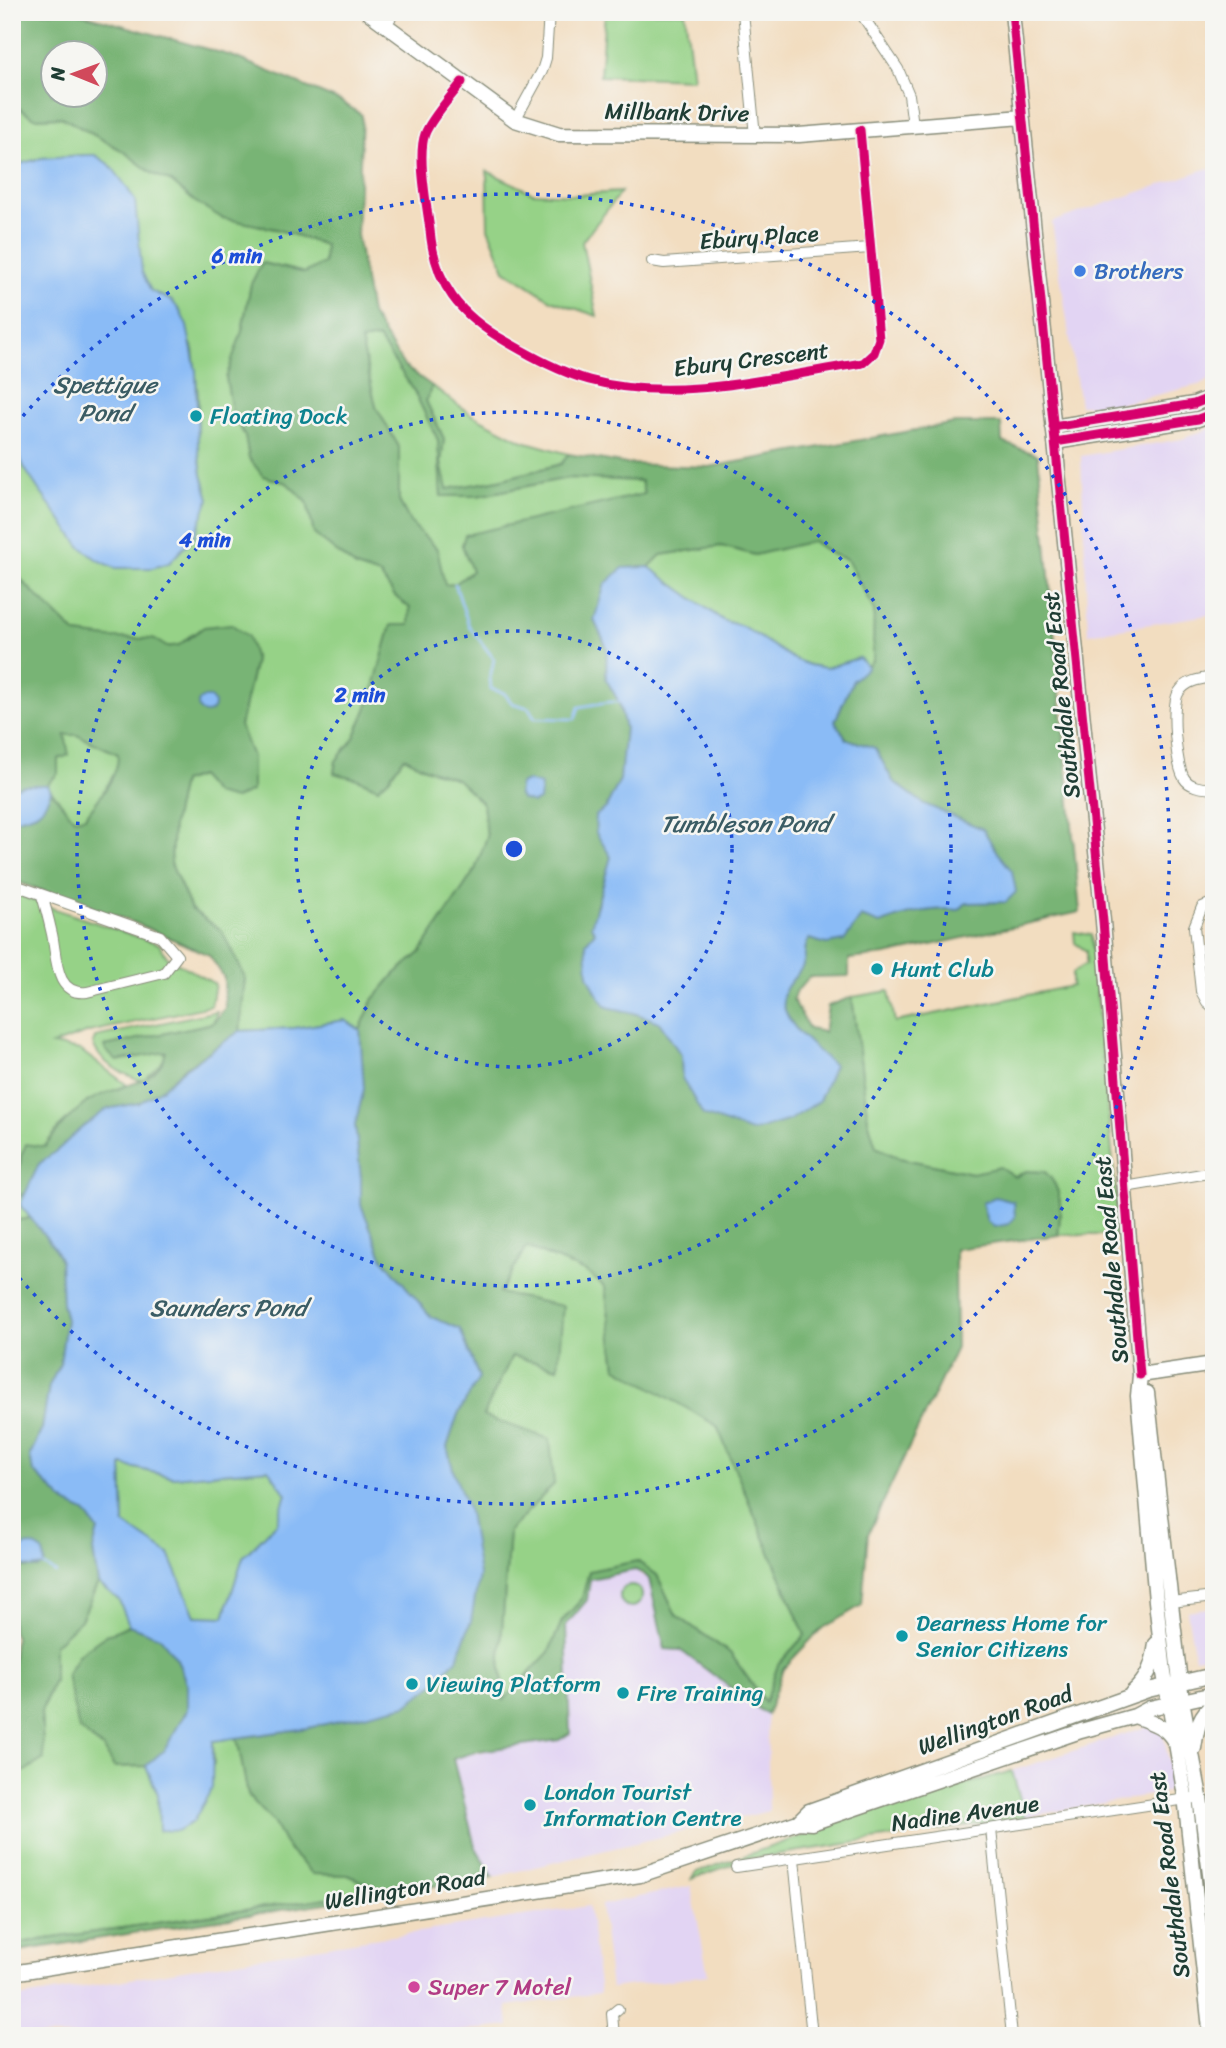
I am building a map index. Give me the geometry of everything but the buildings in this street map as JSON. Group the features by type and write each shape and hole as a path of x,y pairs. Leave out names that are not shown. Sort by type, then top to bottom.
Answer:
{"main road":[{"name":"Millbank Drive","path":"368,12 390,18 462,82 515,120 559,134 755,136 1022,117"},
{"name":"Southdale Road East","path":"1012,12 1103,921 1140,1375 1138,1396 1159,1629 1173,1684"},
{"path":"1054,435 1194,404 1214,396"},
{"path":"1054,435 1187,421 1214,413"},
{"path":"1140,1375 1214,1364"},
{"name":"Southdale Road East","path":"1140,1375 1148,1395 1171,1602 1176,1743 1193,1798 1214,1907"},
{"path":"1128,1696 1150,1671 1159,1629"},
{"name":"Wellington Road","path":"798,1822 809,1811 1128,1696 1214,1675"},
{"name":"Wellington Road","path":"12,1973 640,1875 798,1822 812,1823 1081,1731 1135,1716 1150,1708 1214,1694"},
{"name":"Southdale Road East","path":"1175,1701 1193,1760 1198,1912 1210,2029 1214,2036"},
{"path":"1193,1760 1199,1722 1214,1703"},
{"path":"1135,1716 1166,1730 1176,1743"},
{"path":"1198,1912 1214,1907"}],"street":[{"path":"515,120 542,71 546,58 549,12"},
{"path":"743,12 755,136"},
{"path":"860,12 898,69 909,96 913,125"},
{"name":"Ebury Crescent","path":"462,82 425,135 422,156 432,248 436,267 445,287 466,312 494,335 538,360 589,380 646,389 705,388 863,363 874,353 878,339 860,130"},
{"name":"Ebury Place","path":"652,261 664,263 870,248"},
{"path":"1214,677 1192,681 1178,692 1174,709 1178,761 1184,780 1196,787 1214,789"},
{"path":"12,884 160,936 177,956 163,973 87,992 74,992 58,974 52,933 42,896"},
{"path":"1214,902 1202,907 1196,916 1194,927 1201,991 1214,1008"},
{"path":"1125,1187 1214,1172"},
{"path":"1171,1602 1214,1597"},
{"name":"Nadine Avenue","path":"736,1867 1193,1798"},
{"path":"990,1829 1012,2036"},
{"path":"794,1859 813,2036"},
{"path":"614,2036 612,2014 618,2009"}],"shaded area":[{"path":"1209,168 1214,175 1214,377 1202,384 1111,406 1080,405 1052,222"},
{"path":"1214,427 1214,614 1088,634 1081,456 1182,439"},
{"path":"635,1570 649,1579 665,1649 680,1649 767,1715 769,1811 493,1877 475,1846 453,1758 570,1733 566,1625 587,1600 590,1579"},
{"path":"1214,1607 1214,1655 1195,1658 1187,1611"},
{"path":"1149,1726 1163,1734 1173,1779 1166,1792 1025,1817 1012,1771"},
{"path":"691,1886 708,1975 611,1988 601,1905"},
{"path":"589,1906 600,1993 507,2006 509,2026 416,2036 12,2036 12,1999 327,1946"}],"green space":[{"path":"12,12 75,12 232,56 340,101 362,115 357,235 371,314 404,366 432,386 426,401 444,439 441,463 447,489 499,480 561,464 569,454 627,464 709,467 955,423 1001,423 1002,442 1038,455 1080,912 886,955 849,959 849,976 809,977 795,993 793,999 809,1029 824,1032 828,1006 852,997 868,1120 876,1147 899,1158 972,1173 1000,1167 1015,1177 1026,1171 1045,1172 1058,1193 1060,1217 1058,1235 955,1249 956,1348 868,1534 862,1605 820,1630 783,1669 767,1715 680,1650 665,1649 649,1579 643,1573 635,1570 590,1579 587,1600 566,1625 570,1733 559,1740 478,1751 453,1759 475,1846 493,1877 12,1952 12,1944 382,1890 348,1875 313,1874 288,1849 273,1822 248,1795 237,1738 308,1728 407,1704 454,1473 447,1447 458,1414 479,1377 460,1329 431,1317 383,1259 361,1205 355,1125 364,1089 360,1030 373,1000 395,974 420,953 475,870 487,837 483,804 457,779 425,768 404,757 378,788 334,773 336,761 354,738 371,698 391,625 409,625 410,608 395,596 380,575 356,567 314,534 307,502 287,483 263,476 249,458 245,436 232,413 226,378 242,331 251,284 262,263 305,273 324,263 325,245 276,229 222,218 194,201 172,182 153,174 123,151 62,117 35,118 12,104","holes":["378,338 413,389 438,440 441,496 477,496 568,478 641,481 644,494 465,535 462,545 472,571 455,584 445,585 437,549 410,522 399,501 399,447 376,407 361,341","813,541 831,554 847,559 874,610 873,660 853,680 835,721 847,739 875,748 893,781 924,804 983,829 996,851 1006,902 966,903 959,910 919,912 880,924 861,917 827,944 809,939 803,965 784,992 784,1006 801,1035 833,1065 682,1078 681,1055 659,1022 634,1013 588,975 586,943 595,932 596,907 611,857 606,808 620,780 625,728 619,702 606,679 607,648 594,620 623,568 649,567 661,555 721,546 755,555","527,1247 587,1272 605,1287 616,1367 717,1426 805,1635 778,1665 765,1702 730,1653 676,1615 657,1575 637,1561 589,1571 582,1599 562,1621 549,1652 504,1700 500,1658 509,1531 554,1484 550,1439 483,1416 512,1356 558,1368 563,1306 499,1293"]},
{"path":"605,12 685,12 693,79 600,76"},
{"path":"12,104 35,118 61,117 123,151 153,174 172,182 194,201 253,224 302,236 325,245 324,263 305,273 262,263 251,284 232,413 245,436 249,458 263,476 287,483 307,502 314,534 356,567 380,575 395,596 410,608 409,625 391,625 371,698 354,738 336,761 334,773 378,788 404,757 425,768 457,779 483,804 487,837 475,870 420,953 395,974 373,1000 360,1030 345,1020 294,1028 240,1031 245,977 222,931 191,909 171,864 173,824 182,782 199,776 215,794 252,757 240,726 255,660 193,633 179,645 167,647 76,634 23,582 12,565 12,440 25,469 115,568 152,568 209,499 198,445 198,395 193,348 172,301 151,291 141,272 134,201 85,155 42,158 12,166"},
{"path":"487,171 533,193 574,195 621,192 582,242 597,316 551,300 505,270 488,228"},
{"path":"378,338 413,389 438,440 441,496 477,496 568,478 641,481 644,494 553,516 462,545 472,571 455,584 444,585 437,549 410,522 399,501 399,447 376,407 361,341"},
{"path":"432,386 472,415 523,441 569,454 561,464 446,490 441,463 444,439 426,401"},
{"path":"813,541 831,554 847,559 874,610 873,660 868,667 859,658 826,668 792,658 742,626 724,621 649,567 661,555 721,546 755,555"},
{"path":"12,565 23,582 76,634 154,639 167,647 179,645 204,627 231,624 248,636 255,660 240,726 252,757 252,791 234,799 215,794 199,776 182,782 173,824 171,864 191,909 222,931 245,977 240,1031 183,1069 162,1089 139,1103 107,1109 39,1164 26,1193 12,1199 12,1184 19,1175 21,1156 26,1144 45,1147 86,1103 144,1079 161,1064 166,1052 117,1061 106,1051 105,1046 213,1023 225,1008 224,977 209,955 138,924 12,880 12,820 37,813 51,791 74,819 85,817 111,779 118,754 77,735 65,735 69,755 58,759 58,773 47,785 23,785 12,789"},
{"path":"64,735 77,735 118,754 119,766 85,817 74,819 47,785 58,773 58,759"},
{"path":"12,892 159,944 167,957 215,984 211,1006 89,1032 52,1045 80,1050 127,1085 88,1101 58,1128 44,1147 21,1156 19,1175 12,1184"},
{"path":"1074,932 1091,935 1120,1235 1058,1235 1060,1201 1055,1186 1045,1172 1026,1171 1015,1177 973,1173 899,1158 876,1147 868,1120 852,997 889,991 895,1022 1072,986 1072,973 1086,964 1086,951 1075,943"},
{"path":"217,1011 213,1023 106,1046 117,1061 166,1051 164,1062 142,1081 107,1063 93,1044 95,1037"},
{"path":"26,1193 21,1205 31,1218 12,1221 12,1199"},
{"path":"31,1218 60,1259 62,1303 66,1320 60,1364 49,1386 42,1429 30,1455 33,1471 67,1504 85,1512 98,1530 93,1550 98,1583 81,1620 54,1645 54,1680 41,1712 44,1759 12,1779 12,1668 15,1637 12,1631 12,1563 23,1568 38,1568 33,1546 12,1552 12,1221"},
{"path":"527,1247 587,1272 605,1287 616,1367 717,1425 805,1635 778,1665 765,1703 730,1653 676,1615 657,1575 637,1561 589,1571 582,1599 562,1621 549,1652 504,1701 500,1658 509,1531 554,1484 483,1416 512,1356 557,1368 499,1294"},
{"path":"122,1465 173,1477 269,1469 286,1494 277,1523 243,1557 224,1617 195,1616 168,1554 124,1524"},
{"path":"98,1583 119,1600 129,1625 106,1635 67,1674 79,1729 104,1749 114,1767 146,1766 158,1794 160,1830 214,1764 213,1741 237,1738 248,1795 273,1822 288,1849 313,1874 348,1875 383,1890 12,1944 12,1779 43,1759 41,1712 54,1680 54,1645 81,1620"},
{"path":"631,1585 639,1588 642,1596 639,1604 631,1607 623,1604 620,1596 623,1588"},
{"path":"129,1625 160,1637 177,1659 187,1685 187,1710 165,1750 146,1766 114,1767 104,1749 79,1729 67,1675 78,1655 106,1635"},
{"path":"1012,1771 1025,1817 747,1859 692,1879 697,1872 828,1827 833,1822"}],"water":[{"name":"Spettigue Pond","path":"95,155 110,165 135,201 142,272 151,291 172,301 180,311 187,326 196,371 198,445 209,499 194,537 169,563 152,568 115,568 96,559 80,546 25,469 12,440 12,166 42,158"},
{"name":"Tumbleson Pond","path":"649,567 724,621 742,626 792,658 826,668 859,658 868,667 853,680 835,721 846,739 875,748 893,781 924,804 983,829 1012,871 1016,892 1006,902 966,903 959,910 919,912 880,924 861,917 844,941 827,944 809,939 803,965 784,992 784,1007 801,1035 834,1065 819,1101 790,1120 751,1132 703,1115 682,1078 681,1055 659,1022 607,1007 588,975 586,943 595,932 591,926 611,857 596,833 595,816 606,808 620,780 625,728 619,702 606,679 607,648 594,620 605,584 623,568"},
{"path":"206,697 212,699 212,711 206,713 200,711 198,705 200,699"},
{"path":"527,781 541,785 539,800 533,803 521,799 518,793 520,784"},
{"path":"23,785 47,785 51,791 37,813 12,820 12,789"},
{"name":"Saunders Pond","path":"345,1020 360,1030 364,1089 355,1125 361,1205 383,1259 431,1317 460,1329 479,1378 458,1414 447,1447 469,1512 479,1575 471,1621 457,1659 433,1685 407,1705 308,1728 213,1741 212,1788 193,1822 177,1831 159,1830 158,1794 146,1766 165,1749 187,1710 187,1685 177,1659 160,1637 129,1625 119,1600 98,1583 93,1550 98,1530 85,1512 67,1504 33,1471 30,1455 42,1429 49,1386 60,1364 66,1320 62,1303 60,1259 54,1247 20,1205 39,1164 107,1109 139,1103 240,1031 294,1028","holes":["122,1465 173,1477 268,1469 286,1494 277,1523 243,1557 224,1617 195,1616 169,1554 124,1524"]},
{"path":"995,1197 1014,1202 1015,1217 1009,1224 994,1227 987,1221 982,1203"},
{"path":"28,1545 42,1551 44,1566 31,1568 12,1563 12,1552"}],"waterway":[{"path":"455,584 469,626 494,659 491,689 504,693 512,703 529,708 535,718 575,719 579,707 619,702"},
{"path":"44,1566 56,1573"}],"cycle path":[{"path":"1012,12 1103,921 1140,1375"},
{"path":"462,82 432,121 423,143 423,181 433,249 444,282 463,309 490,332 568,373 622,387 691,389 726,385 863,363 874,353 879,339 860,130"},
{"path":"1053,427 1194,404 1214,396"},
{"path":"1055,442 1198,419 1214,413"}],"place":[{"name":"Brothers","path":"1080,271"},
{"name":"Floating Dock","path":"196,416"},
{"name":"Hunt Club","path":"877,969"},
{"name":"Dearness Home for Senior Citizens","path":"902,1636"},
{"name":"Viewing Platform","path":"412,1684"},
{"name":"Fire Training","path":"623,1693"},
{"name":"London Tourist Information Centre","path":"530,1805"},
{"name":"Super 7 Motel","path":"414,1987"}]}
